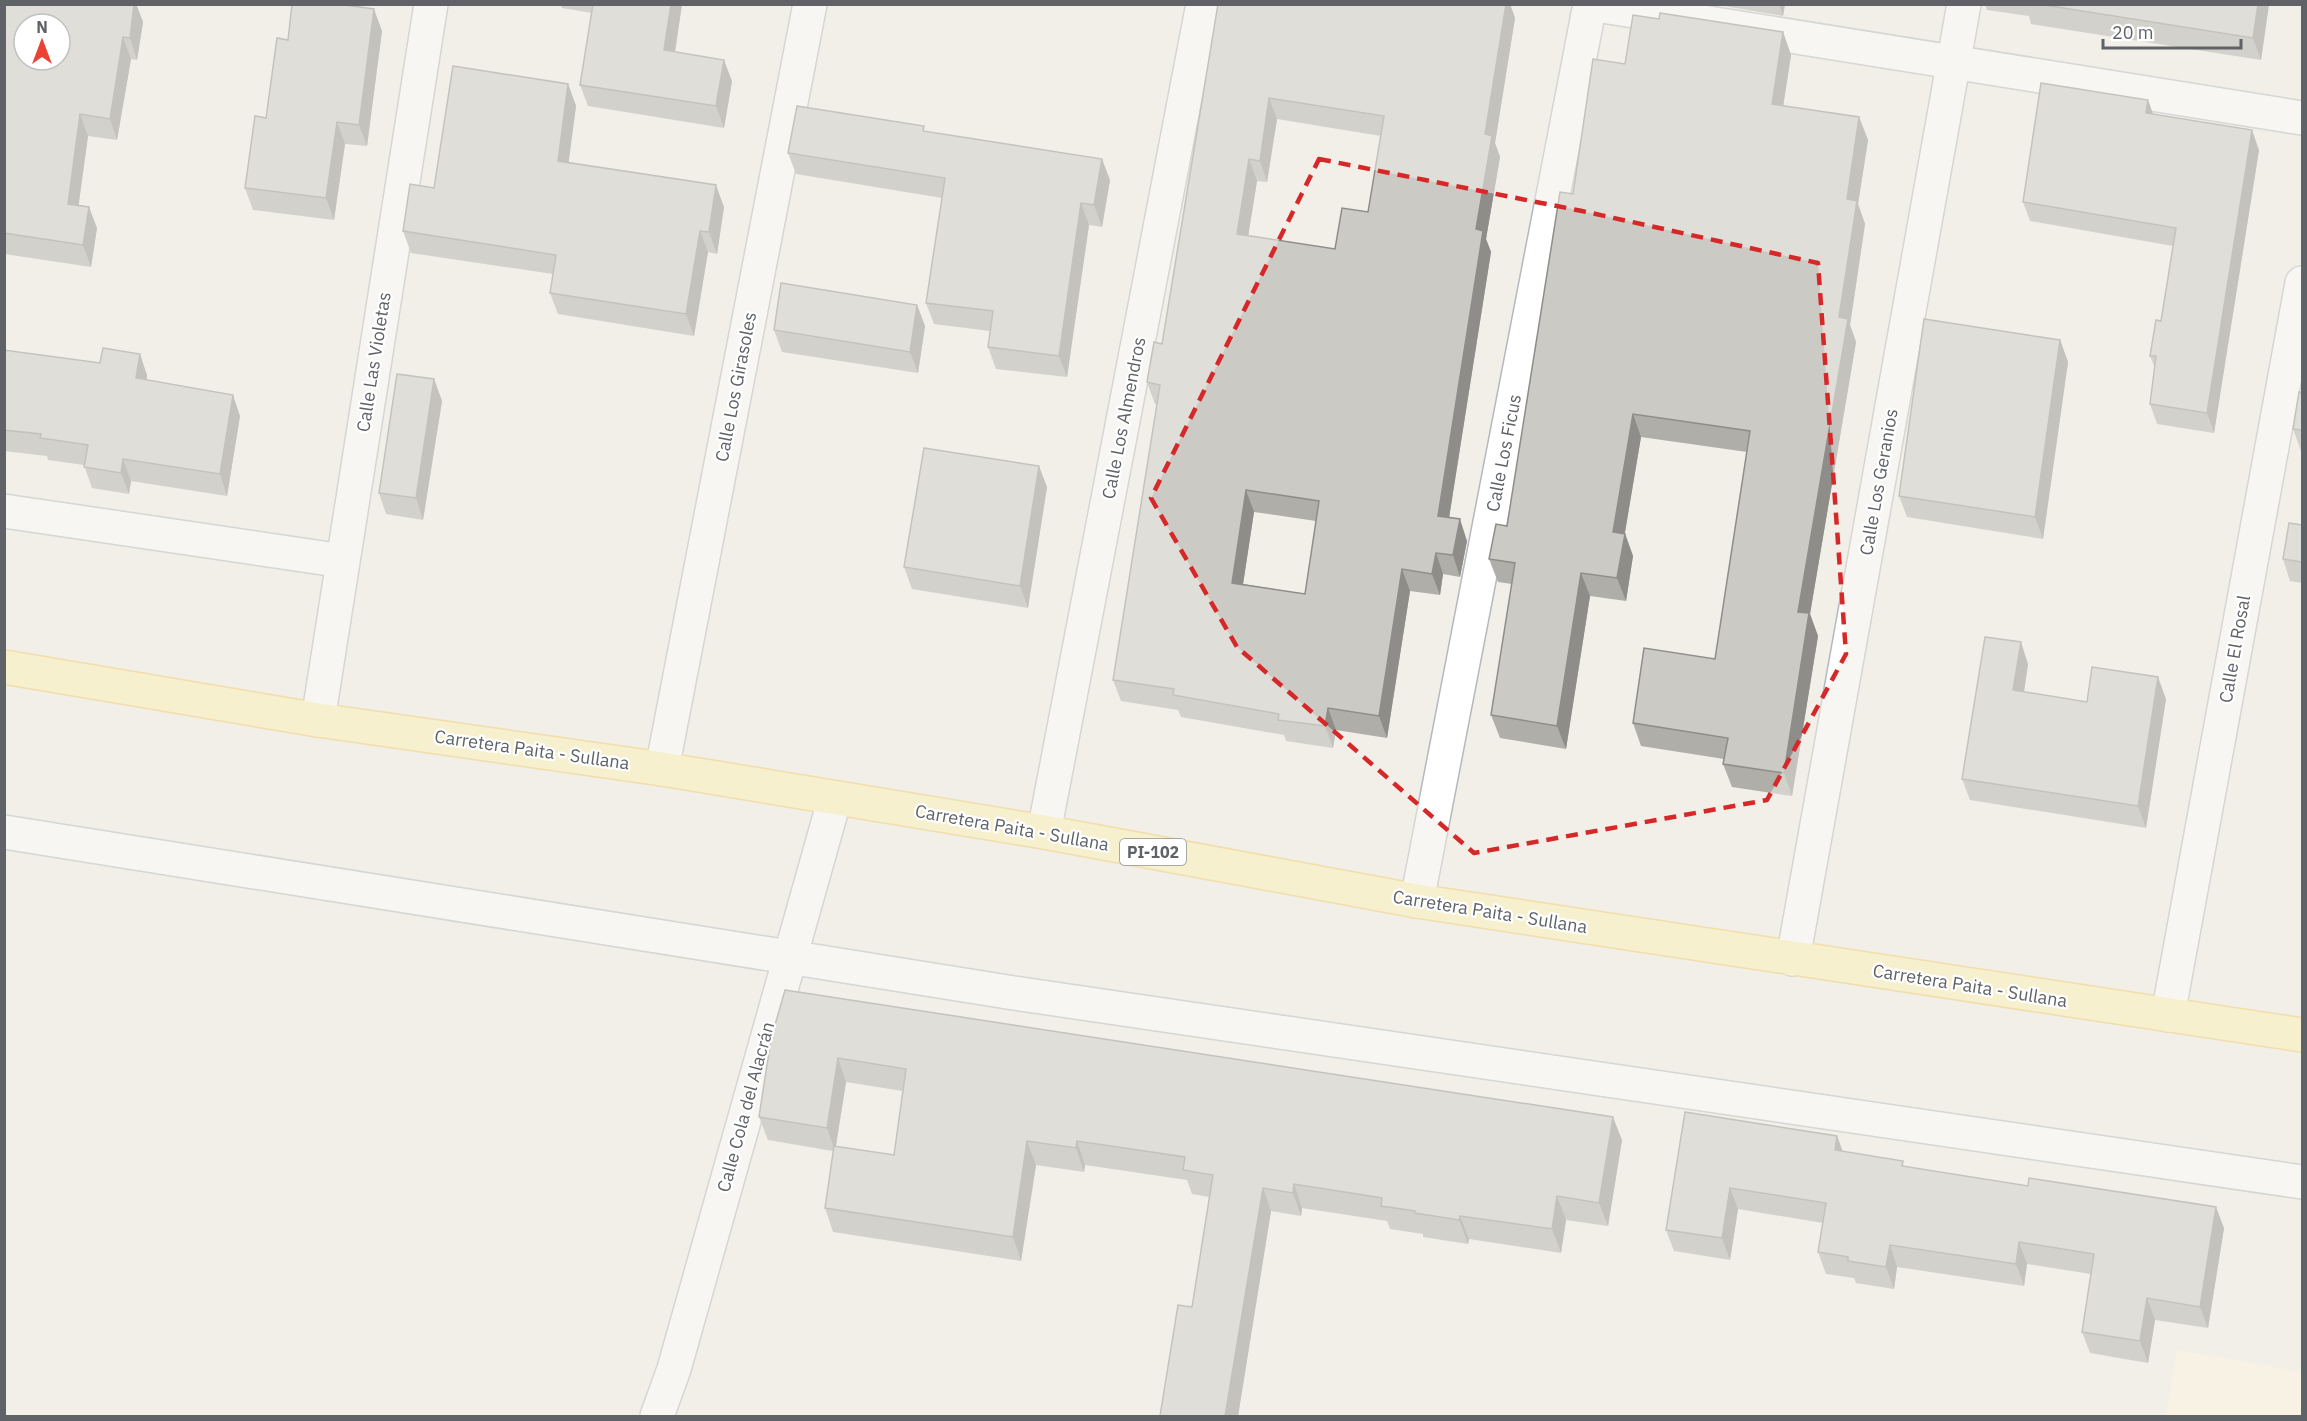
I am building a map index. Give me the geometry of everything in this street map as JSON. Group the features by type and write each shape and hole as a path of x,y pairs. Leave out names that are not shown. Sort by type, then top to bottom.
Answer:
{"main road":[{"name":"Carretera Paita - Sullana","path":"4,668 318,720 662,769 1044,832 1417,901 2302,1035"}],"street":[{"name":"Calle Las Violetas","path":"318,720 431,4"},
{"name":"Calle Los Girasoles","path":"662,769 810,4"},
{"name":"Calle Los Almendros","path":"1044,832 1203,4"},
{"path":"1590,4 2302,118"},
{"name":"Calle Los Ficus","path":"1417,901 1590,4"},
{"name":"Calle Los Geranios","path":"1793,959 1964,4"},
{"name":"Calle El Rosal","path":"2168,1015 2302,284"},
{"path":"4,512 343,561"},
{"name":"Calle Cola del Alacrán","path":"657,1416 674,1369 835,798"},
{"path":"4,832 1026,995 2302,1182"}],"highlighted area":[{"path":"1319,159 1582,211 1818,263 1846,654 1767,800 1474,853 1237,647 1151,498"}],"shaded area":[{"path":"2177,1350 2302,1372 2302,1416 2166,1416"}],"building":[{"path":"4,4 134,4 130,38 123,37 110,119 80,114 68,204 89,207 83,245 4,233"},
{"path":"292,4 337,4 374,9 359,125 337,122 326,198 245,188 255,116 266,118 277,38 288,40"},
{"path":"593,4 671,4 664,50 724,60 716,106 580,85"},
{"path":"1218,4 1506,4 1485,134 1492,136 1476,229 1483,231 1438,516 1460,519 1453,555 1436,553 1432,574 1402,569 1379,716 1328,708 1325,726 1278,720 1279,714 1173,695 1174,689 1113,680 1160,385 1147,382 1154,342 1162,344","holes":["1269,98 1384,116 1368,212 1342,208 1335,249 1237,234 1249,159 1260,161","1246,490 1319,501 1305,594 1232,583"]},
{"path":"2038,4 2258,4 2253,38"},
{"path":"1660,13 1783,32 1772,104 1859,117 1847,199 1857,201 1839,317 1848,319 1798,612 1809,613 1784,773 1723,764 1728,738 1633,723 1644,648 1715,659 1750,431 1633,414 1613,532 1625,534 1617,578 1581,573 1557,726 1491,715 1515,563 1489,559 1496,524 1507,526 1560,192 1573,194 1593,59 1625,64 1633,15 1659,19"},
{"path":"453,66 568,84 558,161 716,185 709,232 700,231 686,314 550,293 556,255 403,231 410,184 434,188"},
{"path":"2041,83 2148,100 2146,113 2252,130 2207,413 2150,404 2156,356 2150,356 2156,320 2161,321 2176,228 2023,202"},
{"path":"797,106 924,126 923,131 1102,159 1094,205 1081,203 1059,356 988,347 993,311 926,303 945,178 788,153"},
{"path":"781,283 917,305 910,352 774,330"},
{"path":"1924,319 2060,340 2035,517 1899,496"},
{"path":"103,348 140,354 136,378 233,395 220,474 123,459 121,473 84,467 88,445 40,438 41,434 4,430 4,350 100,363"},
{"path":"397,374 434,379 416,498 379,493"},
{"path":"2299,392 2302,393 2302,430 2293,429"},
{"path":"924,448 1039,466 1020,586 904,567"},
{"path":"2289,523 2302,525 2302,562 2283,559"},
{"path":"1985,637 2021,642 2013,690 2087,702 2092,667 2158,677 2138,806 1962,779"},
{"path":"785,990 1613,1117 1599,1203 1557,1196 1552,1229 1460,1216 1459,1220 1415,1213 1415,1211 1381,1206 1382,1198 1294,1184 1293,1193 1263,1188 1225,1416 1160,1416 1178,1305 1192,1307 1213,1175 1183,1170 1185,1157 1077,1141 1076,1148 1027,1141 1013,1237 825,1208 834,1146 894,1155 906,1069 838,1058 827,1128 759,1117 771,1039"},
{"path":"1685,1112 1837,1136 1835,1150 1903,1161 1902,1166 2028,1186 2029,1178 2216,1207 2200,1307 2147,1298 2140,1341 2082,1332 2094,1254 2019,1242 2016,1264 1890,1245 1886,1267 1848,1261 1848,1257 1818,1252 1826,1203 1730,1188 1722,1238 1666,1230"}]}
